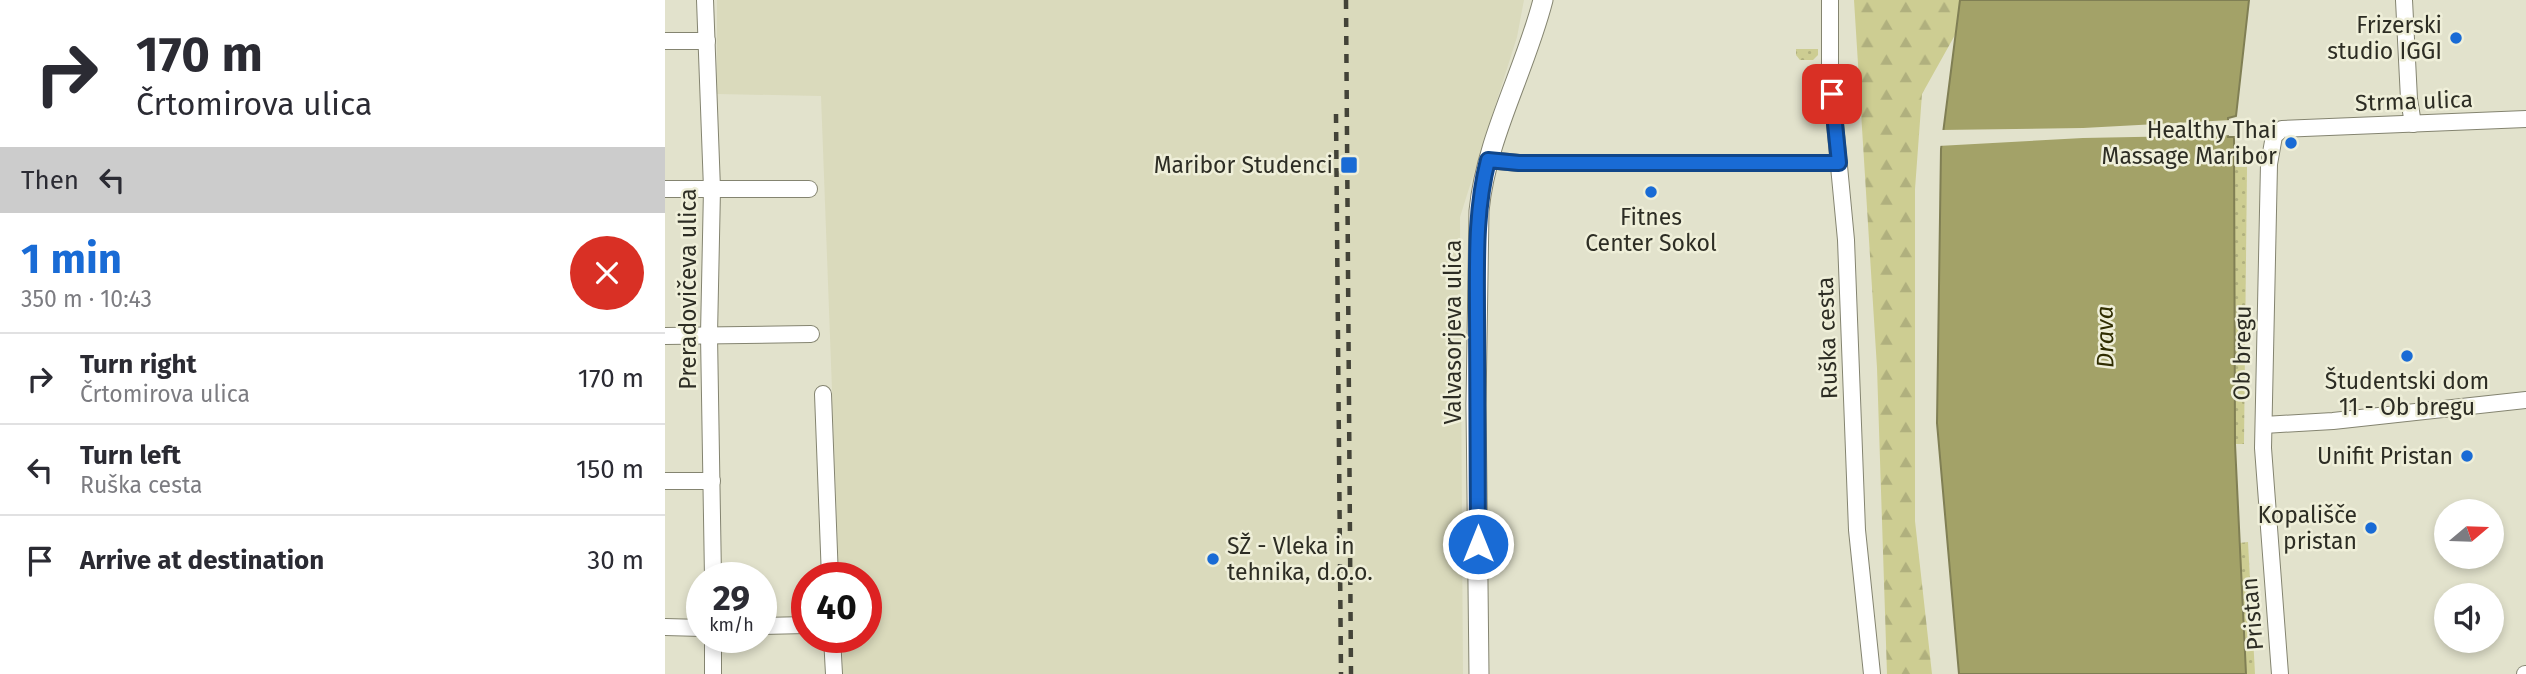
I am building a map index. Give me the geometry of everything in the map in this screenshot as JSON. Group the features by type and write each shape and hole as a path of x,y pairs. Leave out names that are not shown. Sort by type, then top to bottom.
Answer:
{"street":[{"name":"Preradovičeva ulica","path":"705,0 712,189 709,335 713,562"},
{"name":"Valvasorjeva ulica","path":"1479,674 1476,405 1480,198 1488,160 1530,49 1543,0"},
{"name":"Ruška cesta","path":"1830,0 1829,71 1846,242 1857,530 1872,674"},
{"path":"2404,0 2409,99 2413,124"},
{"path":"665,41 707,41"},
{"name":"Strma ulica","path":"2304,128 2526,119"},
{"name":"Ob bregu","path":"2304,128 2278,131 2272,143 2269,164 2264,425 2333,421 2526,400"},
{"path":"1488,160 1519,163 1839,163"},
{"path":"665,189 809,189"},
{"path":"665,336 811,334"},
{"path":"823,394 829,562"},
{"name":"Pristan","path":"2264,425 2263,448 2280,674"},
{"path":"665,481 712,481"},
{"path":"665,628 686,628"},
{"path":"713,653 713,674"},
{"path":"833,653 834,674"}],"shaded area":[{"path":"717,0 1524,0 1517,37 1460,217 1463,674 843,674 842,653 882,653 882,562 838,562 821,96 717,94"}],"green space":[{"path":"1854,0 1960,0 1955,35 1922,94 1915,189 1915,521 1932,674 1887,674 1877,368"},
{"path":"1796,49 1818,49 1818,55 1813,60 1800,60"},
{"path":"2235,167 2247,167 2244,444 2235,444"},
{"path":"2248,542 2255,674 2246,674 2239,543"}],"water":[{"name":"Drava","path":"1960,0 2249,0 2236,116 2228,118 2228,137 2234,137 2235,444 2246,674 1959,674 1937,423 1941,149"}],"pier":[{"path":"2231,120 2232,133 2238,135 2083,138 1938,146 1940,130 2083,128"}],"railway":[{"path":"1346,0 1351,674"},
{"path":"1336,114 1341,674"}],"place":[{"name":"Frizerski studio IGGI","path":"2456,38"},
{"name":"Healthy Thai Massage Maribor","path":"2291,143"},
{"name":"Maribor Studenci","path":"1349,165"},
{"name":"Fitnes Center Sokol","path":"1651,192"},
{"name":"Študentski dom 11 - Ob bregu","path":"2407,356"},
{"name":"Unifit Pristan","path":"2467,456"},
{"name":"Kopališče pristan","path":"2371,528"},
{"name":"SŽ - Vleka in tehnika, d.o.o.","path":"1213,559"}],"route":[{"path":"1478,544 1478,230 1481,186 1488,160 1519,163 1839,163 1832,94"}]}
